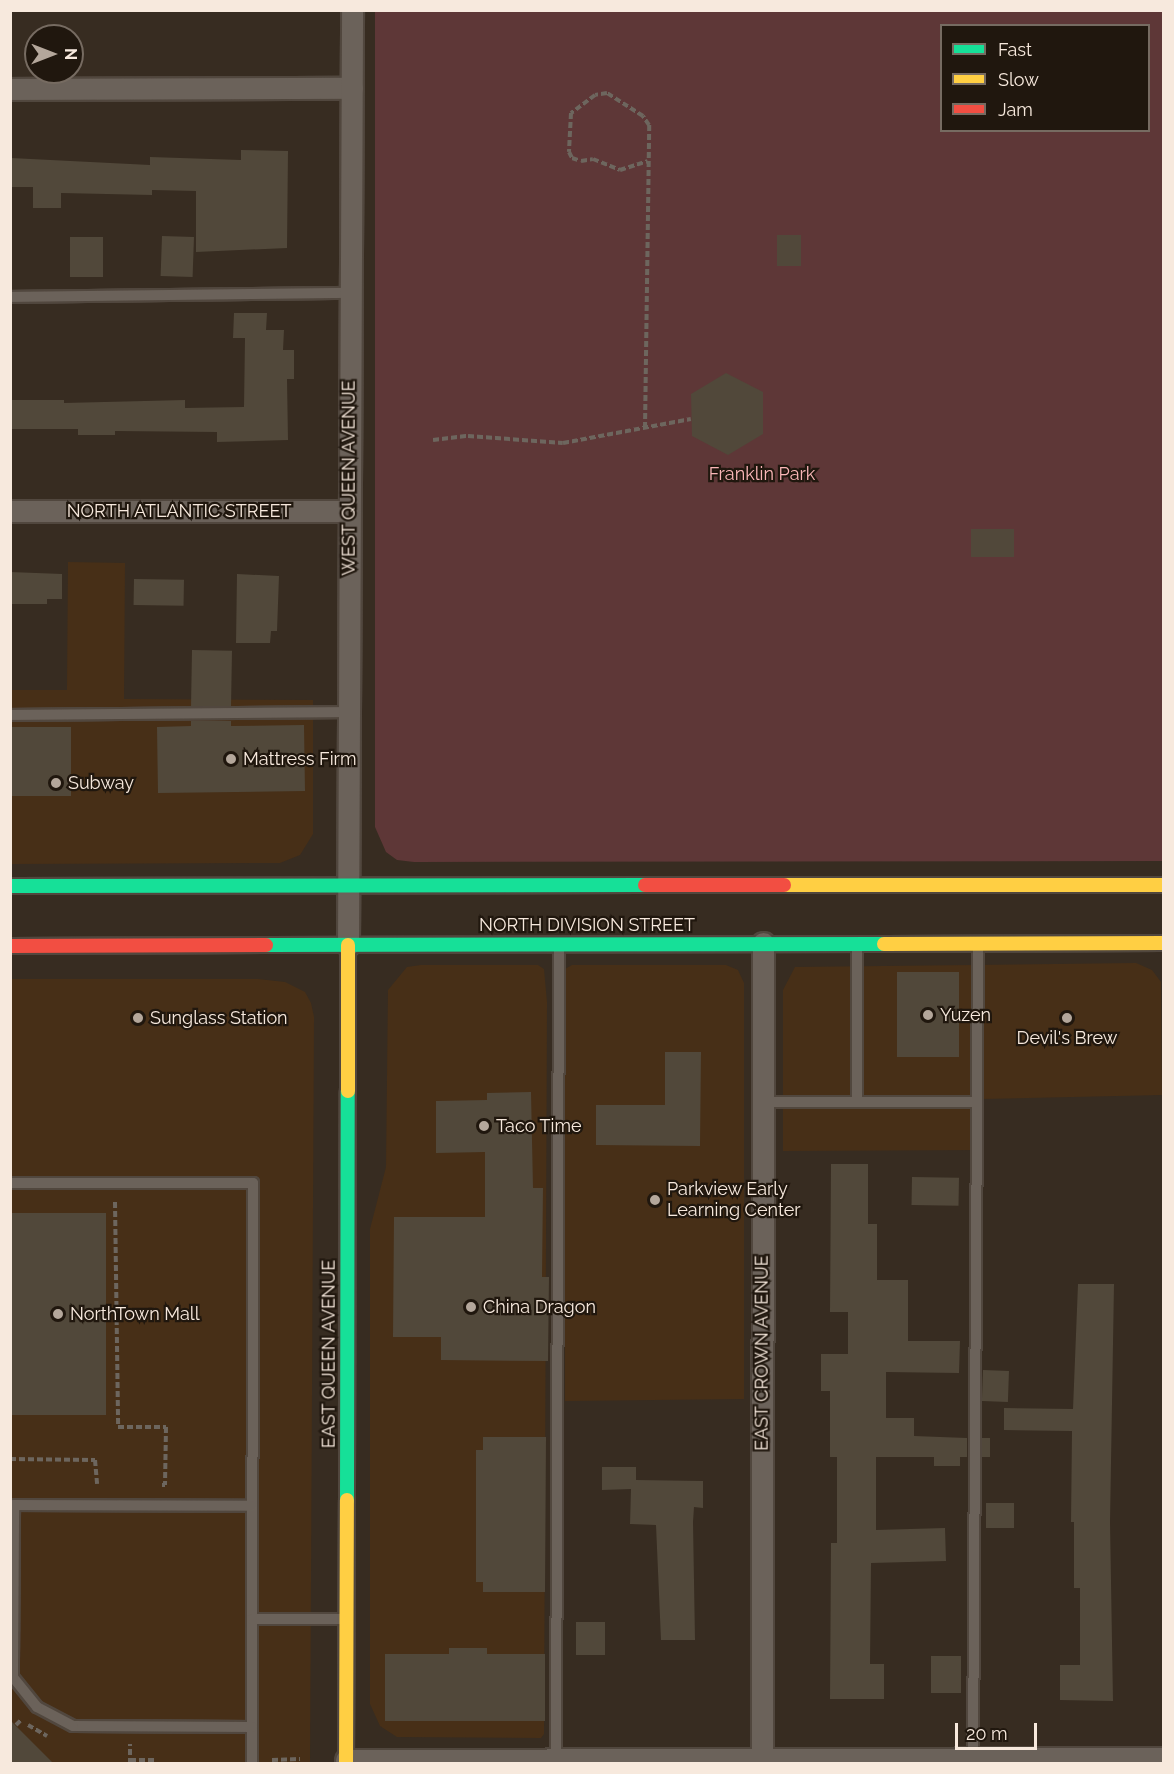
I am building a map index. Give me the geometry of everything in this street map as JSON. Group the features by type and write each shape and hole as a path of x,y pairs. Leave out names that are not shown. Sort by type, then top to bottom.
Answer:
{"main road":[{"path":"10,886 1164,885"},
{"name":"NORTH DIVISION STREET","path":"10,946 1164,943"},
{"name":"EAST QUEEN AVENUE","path":"346,1762 348,945"}],"street":[{"name":"WEST QUEEN AVENUE","path":"348,945 348,511 352,10"},
{"path":"10,89 351,88"},
{"name":"NORTH ATLANTIC STREET","path":"10,511 348,511"},
{"name":"EAST CROWN AVENUE","path":"762,1760 763,943"},
{"path":"346,1762 973,1761 1164,1758"}],"lane":[{"path":"10,297 350,293"},
{"path":"10,715 348,712"},
{"path":"556,1762 559,943"},
{"path":"857,943 857,1102"},
{"path":"973,1761 978,943"},
{"path":"763,1102 977,1102"},
{"path":"10,1183 253,1183 252,1764"},
{"path":"252,1506 14,1505 12,1541 13,1677 37,1707 73,1726 252,1727"},
{"path":"252,1619 346,1619"}],"path":[{"path":"645,428 649,125 616,96 595,95 571,113 569,152 572,158 581,161 593,159 620,170 648,161"},
{"path":"433,440 468,436 563,443 692,418"},
{"path":"106,1202 116,1202 118,1427 166,1427 165,1485 153,1484"},
{"path":"10,1459 95,1460 95,1484 106,1484"},
{"path":"16,1725 22,1719"},
{"path":"272,1760 300,1759"},
{"path":"130,1760 155,1760"}],"shaded area":[{"path":"68,562 125,563 124,699 313,700 313,834 300,855 280,863 11,864 10,690 67,690"},
{"path":"1136,963 1152,970 1161,982 1162,1095 982,1099 981,1150 783,1151 783,990 795,967"},
{"path":"538,965 544,969 547,1002 544,1734 541,1738 397,1737 380,1726 370,1704 370,1229 386,1167 388,990 407,967"},
{"name":"Parkview Early Learning Center","path":"572,965 726,965 738,970 744,983 744,1399 565,1401 565,969"},
{"name":"NorthTown Mall","path":"10,979 258,979 285,982 305,992 311,1003 314,1017 310,1763 11,1763"}],"green space":[{"name":"Franklin Park","path":"375,11 1163,11 1163,861 414,862 397,860 386,852 375,827"}],"building":[{"path":"241,150 288,151 287,248 196,252 196,191 152,190 152,195 61,193 61,208 33,208 33,187 11,187 11,158 150,165 150,157 241,160"},
{"path":"777,235 801,235 801,266 777,266"},
{"path":"162,236 194,237 193,277 161,276"},
{"path":"70,237 103,237 103,277 70,277"},
{"path":"234,313 267,313 266,330 284,330 283,350 294,350 294,379 287,379 288,440 217,442 217,432 115,431 115,435 78,435 78,429 10,429 10,400 64,400 64,403 185,400 185,408 244,407 245,338 233,338"},
{"path":"726,373 763,392 763,434 728,455 692,436 691,394"},
{"path":"971,529 1014,529 1014,557 971,557"},
{"path":"10,572 62,574 62,599 47,599 47,604 10,604"},
{"path":"237,574 279,576 277,631 271,631 270,643 236,643"},
{"path":"134,579 184,580 184,606 134,605"},
{"path":"192,650 232,651 231,707 191,706"},
{"name":"Mattress Firm","path":"191,721 231,721 231,726 304,725 305,791 158,793 157,727 191,726"},
{"path":"10,727 71,727 71,796 10,796"},
{"name":"Yuzen","path":"897,972 959,972 959,1057 897,1057"},
{"path":"665,1052 701,1052 700,1146 596,1145 596,1105 665,1105"},
{"path":"531,1092 533,1188 543,1188 542,1277 549,1277 548,1361 441,1360 441,1337 393,1337 394,1217 485,1217 485,1152 436,1153 436,1101 487,1100 487,1093"},
{"path":"831,1164 868,1164 868,1224 877,1224 877,1280 908,1280 908,1341 960,1341 959,1373 886,1372 886,1418 914,1418 914,1436 967,1438 967,1457 960,1457 960,1466 934,1466 934,1457 876,1457 876,1530 945,1528 946,1561 871,1563 870,1664 884,1664 884,1699 830,1699 831,1543 837,1543 837,1457 830,1457 830,1391 821,1391 821,1354 848,1354 848,1312 830,1312"},
{"path":"912,1177 959,1178 959,1206 912,1205"},
{"name":"NorthTown Mall","path":"10,1213 106,1213 106,1415 10,1415"},
{"path":"1078,1284 1114,1284 1110,1522 1113,1701 1060,1700 1060,1665 1080,1665 1080,1588 1074,1588 1074,1522 1071,1522 1072,1431 1004,1430 1004,1408 1073,1409"},
{"path":"983,1370 1009,1371 1008,1402 982,1401"},
{"path":"483,1437 546,1437 545,1592 483,1592 483,1582 476,1582 476,1450 483,1450"},
{"path":"982,1438 990,1438 990,1457 982,1457"},
{"path":"602,1467 636,1467 636,1480 703,1481 703,1508 694,1507 693,1522 695,1640 661,1640 656,1525 630,1524 631,1489 602,1490"},
{"path":"986,1503 1014,1503 1014,1528 986,1528"},
{"path":"576,1622 605,1622 605,1655 576,1655"},
{"path":"449,1648 487,1648 487,1654 545,1654 545,1721 385,1721 385,1654 449,1654"},
{"path":"931,1656 961,1656 961,1693 931,1693"},
{"path":"10,1720 54,1764 10,1764"}],"traffic: fast":[{"path":"10,886 645,885"},
{"path":"266,945 884,944"},
{"path":"347,1500 348,1091"}],"traffic: slow":[{"path":"784,885 1164,885"},
{"path":"884,944 1164,943"},
{"path":"348,945 348,1091"},
{"path":"346,1764 347,1500"}],"traffic: jam":[{"path":"645,885 784,885"},
{"path":"10,946 266,945"}],"place":[{"name":"Mattress Firm","path":"231,759"},
{"name":"Subway","path":"56,783"},
{"name":"Yuzen","path":"928,1015"},
{"name":"Sunglass Station","path":"138,1018"},
{"name":"Devil's Brew","path":"1067,1018"},
{"name":"Taco Time","path":"484,1126"},
{"name":"Parkview Early Learning Center","path":"655,1200"},
{"name":"China Dragon","path":"471,1307"},
{"name":"NorthTown Mall","path":"58,1314"}]}
